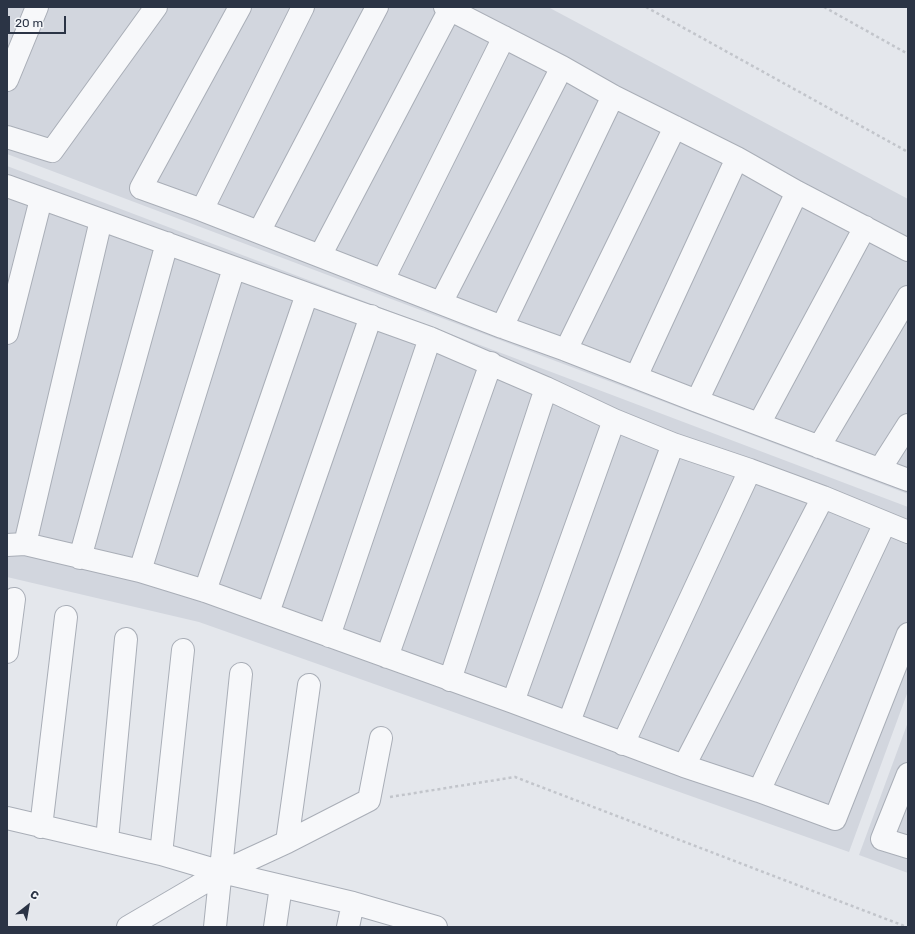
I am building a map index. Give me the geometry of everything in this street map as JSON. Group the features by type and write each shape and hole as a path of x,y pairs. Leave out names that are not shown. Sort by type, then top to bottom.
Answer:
{"lane":[{"path":"7,80 37,7"},
{"path":"7,137 52,151 156,7"},
{"path":"240,7 142,188 502,327 908,480"},
{"path":"202,210 303,7"},
{"path":"259,232 377,7"},
{"path":"320,256 447,8 562,66 613,96 737,158 797,192 908,250"},
{"path":"383,280 504,37"},
{"path":"441,303 562,66"},
{"path":"502,327 613,96"},
{"path":"566,350 675,127"},
{"path":"636,377 737,158"},
{"path":"7,186 430,338 491,363 614,420 673,444 823,497 908,532"},
{"path":"697,401 797,192"},
{"path":"7,333 40,199"},
{"path":"101,220 16,545 140,571 205,591 569,722 623,744 835,819 908,634"},
{"path":"759,424 864,226"},
{"path":"80,558 167,243"},
{"path":"140,571 234,268"},
{"path":"205,591 307,294"},
{"path":"819,447 908,297"},
{"path":"268,613 371,316"},
{"path":"329,636 430,338"},
{"path":"387,657 491,363"},
{"path":"450,680 546,388"},
{"path":"513,702 614,420"},
{"path":"880,469 908,425"},
{"path":"569,722 673,444"},
{"path":"623,744 750,470"},
{"path":"684,766 823,497"},
{"path":"759,791 885,523"},
{"path":"7,652 14,599"},
{"path":"41,827 66,617"},
{"path":"107,840 126,640"},
{"path":"161,854 183,650"},
{"path":"215,927 222,872 241,674"},
{"path":"287,842 309,685"},
{"path":"128,927 222,872 287,842 369,800 381,738"},
{"path":"908,774 882,838 908,847"},
{"path":"7,818 41,827 107,840 222,872 352,903 436,927"},
{"path":"275,927 281,886"},
{"path":"348,927 352,903"}],"path":[{"path":"646,7 908,152"},
{"path":"824,7 908,54"},
{"path":"369,800 515,777 907,927"}],"shaded area":[{"path":"7,7 548,7 908,199 908,494 7,154"},
{"path":"7,166 908,507 908,691 849,852 199,622 7,577"},
{"path":"908,722 908,873 859,855"}]}
